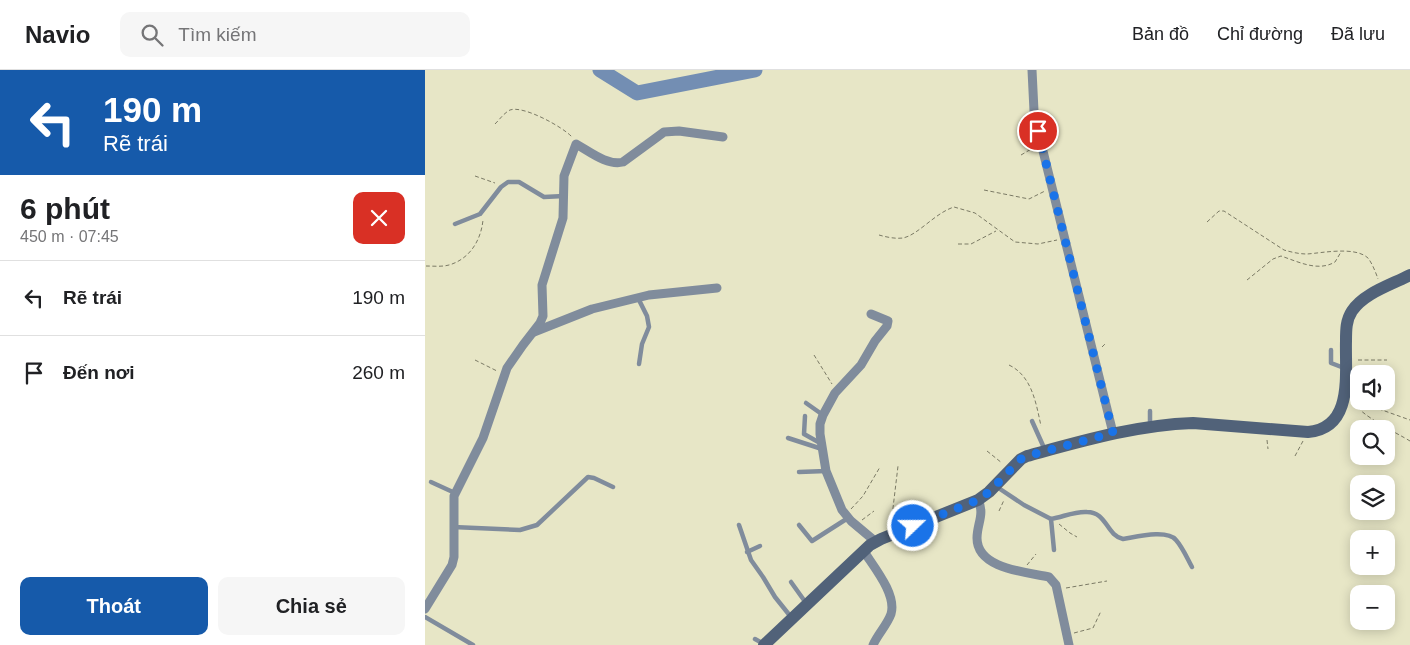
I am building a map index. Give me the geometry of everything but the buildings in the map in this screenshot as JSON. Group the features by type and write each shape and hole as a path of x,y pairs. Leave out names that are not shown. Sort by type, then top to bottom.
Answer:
{"main road":[{"path":"761,643 792,618 863,550 876,542 978,500 995,486 1021,459 1113,433 1149,427 1193,423 1308,432 1324,428 1333,422 1341,411 1345,397 1346,324 1351,312 1360,303 1382,289 1410,275"}],"street":[{"path":"1033,70 1034,111 1041,143 1113,433"},
{"path":"425,609 452,565 453,504 455,493 483,438 504,374 543,316 542,285 563,218 565,170 576,144 616,164 623,162 665,132 689,132 723,137"},
{"path":"533,333 592,309 649,295 717,288"},
{"path":"871,314 887,321 887,326 857,370 836,390 820,424 826,471 846,516 876,542"},
{"path":"978,500 982,512 977,537 983,555 999,566 1049,577 1053,580 1069,645"},
{"path":"863,550 885,584 891,599 892,608 891,616 873,645"}],"lane":[{"path":"455,224 476,217 503,185 514,182 519,182 544,198 564,196"},
{"path":"638,298 649,323 649,330 643,344 639,364"},
{"path":"1331,350 1331,363 1345,364"},
{"path":"806,403 823,415"},
{"path":"1149,427 1150,411"},
{"path":"805,416 804,434 822,446"},
{"path":"1032,422 1045,451"},
{"path":"788,438 822,446"},
{"path":"799,472 826,471"},
{"path":"453,527 530,529 537,525 588,477 613,486"},
{"path":"431,482 455,493"},
{"path":"995,486 1039,513 1053,518 1089,512 1102,517 1114,536 1118,538 1158,534 1170,535 1175,538 1191,567"},
{"path":"799,525 812,541 846,516"},
{"path":"1053,518 1054,550"},
{"path":"739,525 751,560 775,597 792,618"},
{"path":"747,552 761,546"},
{"path":"791,582 807,604"},
{"path":"425,617 473,645"}],"path":[{"path":"495,124 511,109 517,110 557,126 568,133 576,144"},
{"path":"1021,155 1041,143"},
{"path":"475,176 503,185"},
{"path":"984,190 1029,199 1052,186"},
{"path":"879,235 897,238 906,237 935,215 954,207 975,213 1015,242 1038,244 1065,238"},
{"path":"425,266 448,265 469,253 480,236 484,208"},
{"path":"1207,222 1219,212 1224,211 1284,250 1306,254 1358,253 1367,258 1382,289"},
{"path":"958,244 971,244 997,230"},
{"path":"1247,280 1273,259 1281,256 1309,266 1326,266 1335,262 1341,252"},
{"path":"814,356 836,390"},
{"path":"475,360 504,374"},
{"path":"1345,364 1387,360"},
{"path":"1009,365 1018,370 1026,379 1037,405 1042,426"},
{"path":"1410,420 1353,400 1355,406 1410,441"},
{"path":"1295,456 1308,432"},
{"path":"987,451 1011,470"},
{"path":"897,533 893,508 899,466"},
{"path":"846,516 863,496 880,467"},
{"path":"999,511 1007,494"},
{"path":"855,525 874,511"},
{"path":"1053,518 1077,537"},
{"path":"1022,571 1036,554"},
{"path":"1057,590 1107,581"},
{"path":"1066,634 1090,630 1095,625 1101,611"}],"waterway":[{"path":"600,70 637,93 755,70"}],"route":[{"path":"913,526 978,500 989,492 1021,459 1027,456 1113,433 1038,131"}]}
